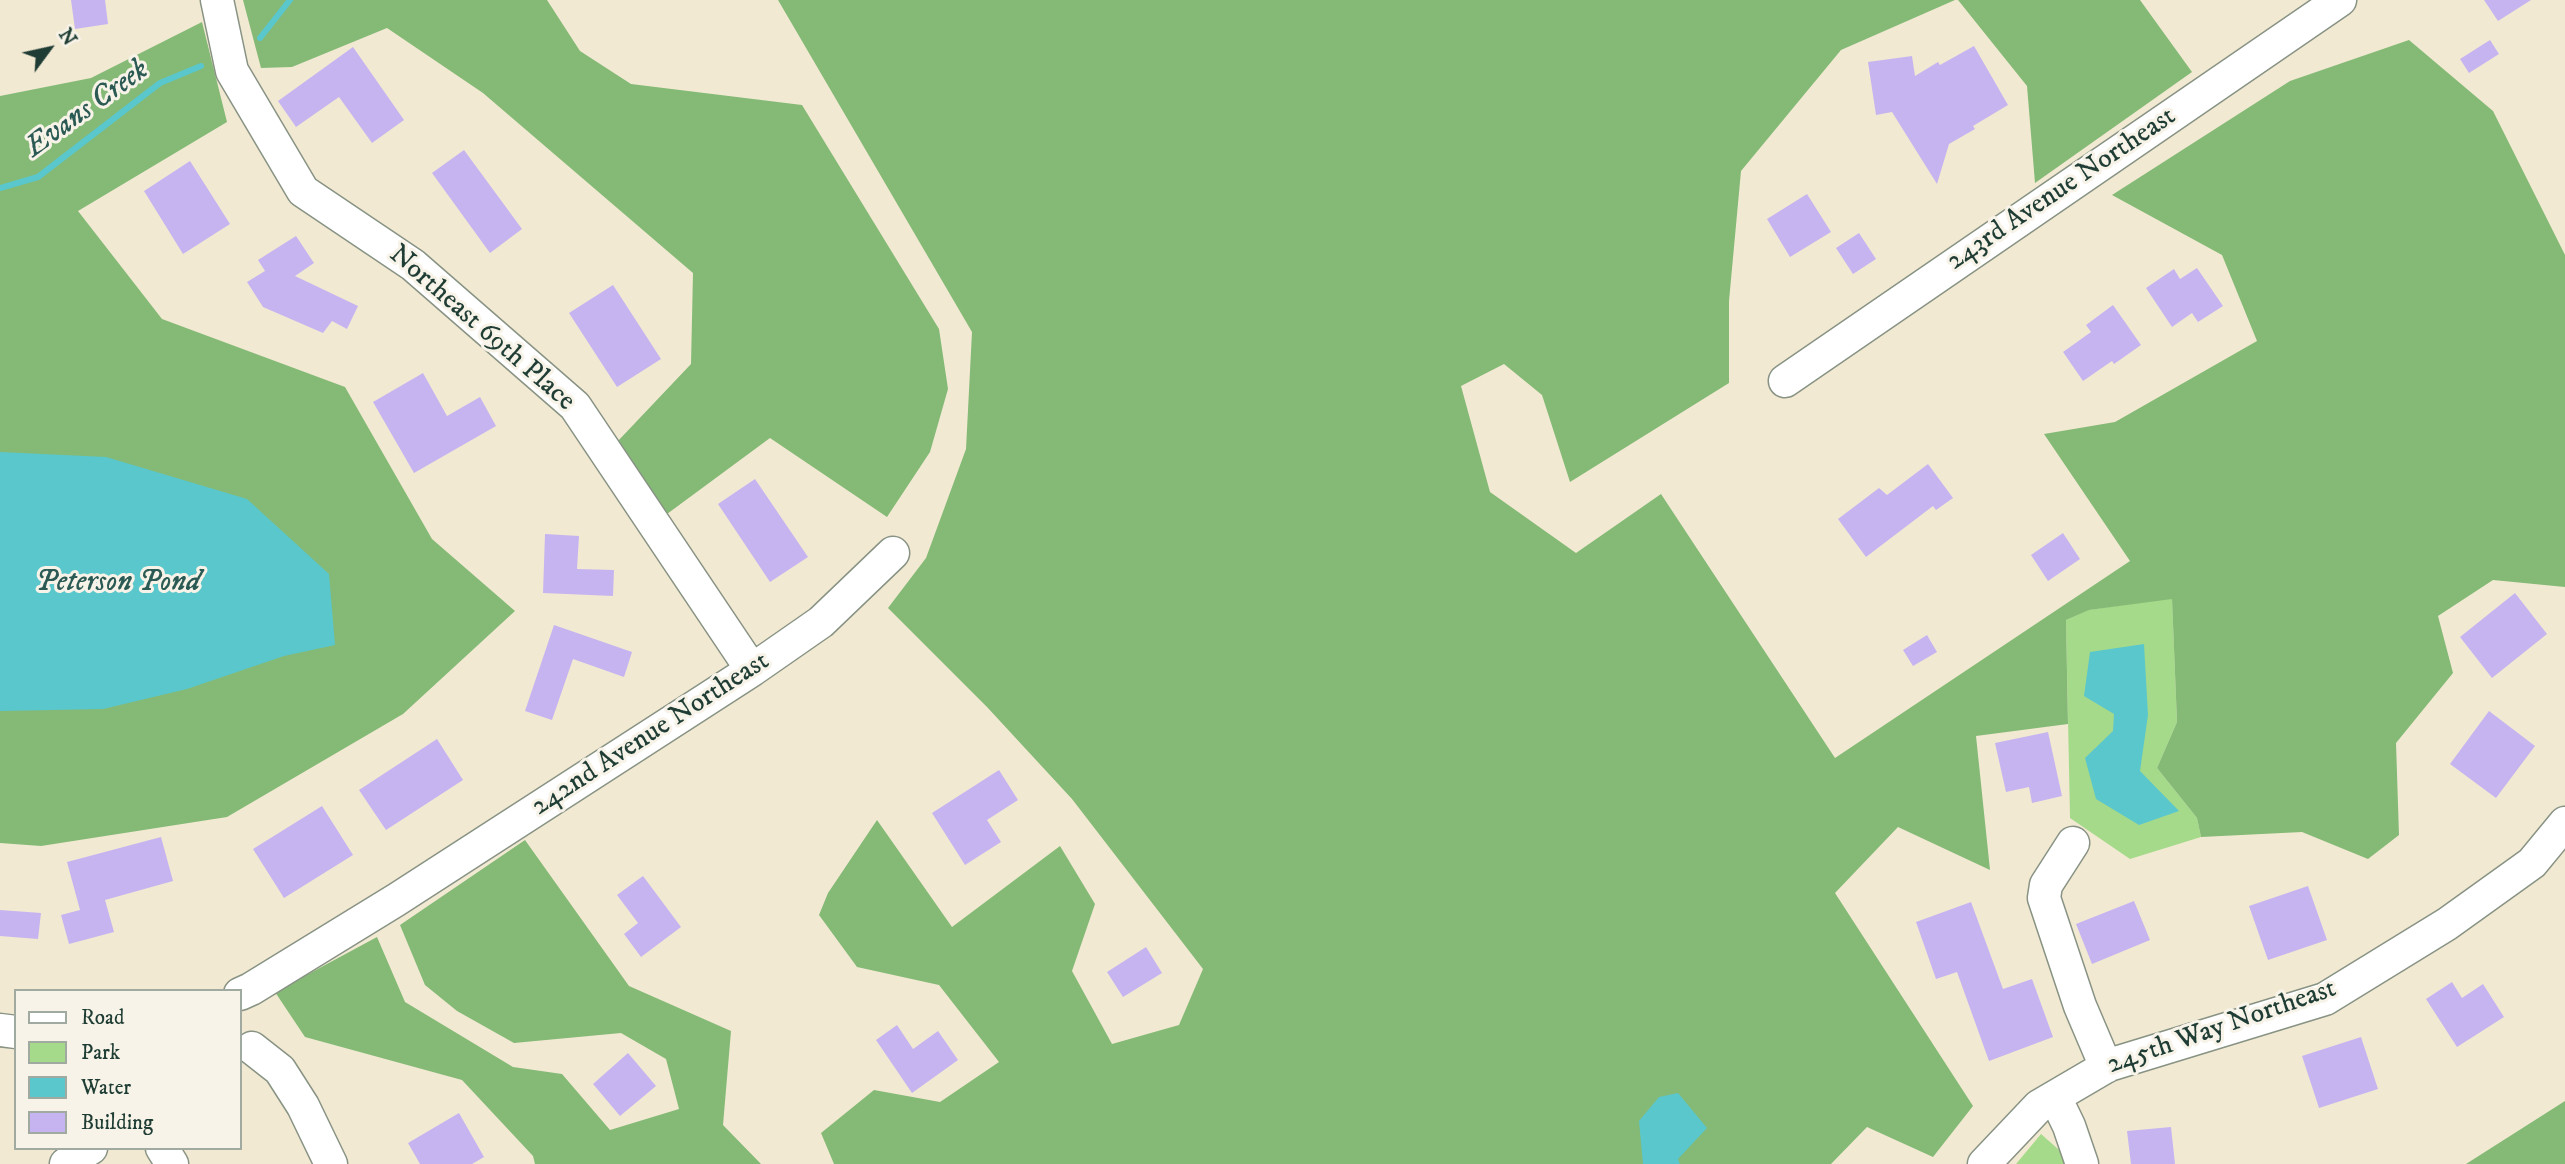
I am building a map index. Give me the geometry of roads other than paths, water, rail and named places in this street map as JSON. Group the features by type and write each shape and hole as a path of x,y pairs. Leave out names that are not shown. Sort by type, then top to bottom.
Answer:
{"street":[{"name":"Northeast 69th Place","path":"217,0 232,71 303,191 413,265 575,406 752,670"},
{"name":"243rd Avenue Northeast","path":"1785,381 2340,0"},
{"name":"242nd Avenue Northeast","path":"242,993 396,900 752,670 821,622 893,553"},
{"name":"245th Way Northeast","path":"1984,1164 2039,1106 2106,1067 2325,999 2447,924 2532,863 2565,823"},
{"path":"2073,843 2046,885 2044,898 2080,1006 2106,1067"},
{"path":"255,1046 280,1070 303,1106 331,1164"},
{"path":"2055,1097 2069,1126 2082,1164"},
{"path":"66,1164 88,1150"}],"water":[{"name":"Peterson Pond","path":"0,452 106,457 247,499 329,574 335,645 284,656 187,689 103,709 0,711"},
{"path":"2144,644 2148,715 2140,771 2179,811 2139,825 2096,799 2085,758 2113,731 2114,714 2084,696 2090,652"},
{"path":"1678,1093 1707,1128 1678,1159 1680,1164 1643,1164 1639,1121 1659,1097"}],"waterway":[{"name":"Evans Creek","path":"260,38 290,0"},
{"name":"Evans Creek","path":"0,188 38,177 160,83 201,66"}]}
